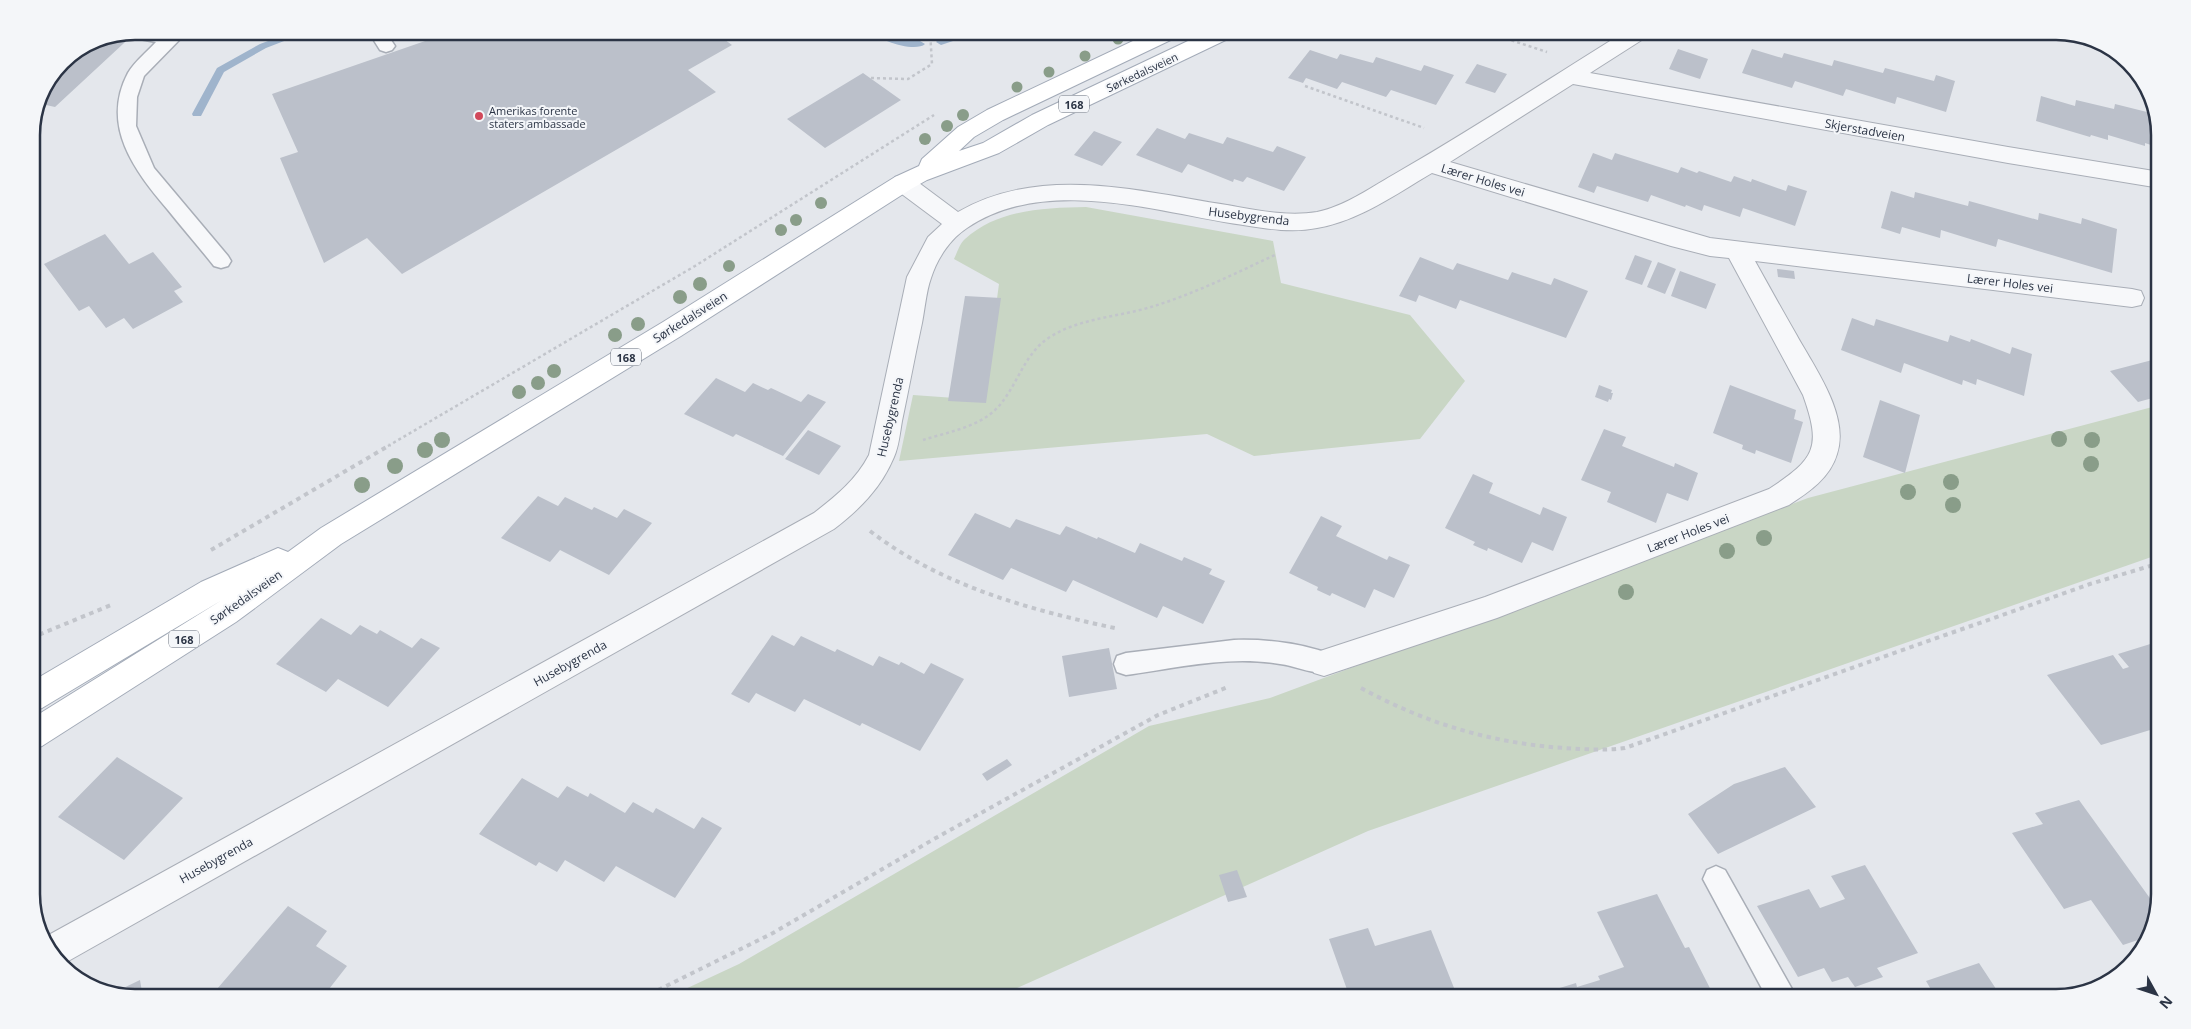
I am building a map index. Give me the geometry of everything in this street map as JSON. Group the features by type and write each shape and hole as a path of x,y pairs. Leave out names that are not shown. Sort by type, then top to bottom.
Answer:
{"main road":[{"name":"Sørkedalsveien","path":"40,731 226,613 331,536 647,344 911,179 966,132 995,114 1153,40"},
{"name":"Sørkedalsveien","path":"911,179 991,148 1040,120 1201,40"},
{"name":"Sørkedalsveien","path":"40,693 211,591 331,536"}],"street":[{"name":"Husebygrenda","path":"57,948 816,526 844,506 860,493 873,475 882,455 919,277 936,243 958,223 985,207 1014,198 1048,192 1114,195 1267,220 1292,222 1317,220 1362,203 1430,164 1627,40"},
{"name":"Skjerstadveien","path":"1576,72 2008,155 2151,179"},
{"name":"Lærer Holes vei","path":"1430,164 1671,237 1738,252 2132,298"},
{"path":"911,179 958,223"},
{"name":"Lærer Holes vei","path":"1324,663 1486,609 1779,497 1813,474 1822,462 1827,445 1828,429 1824,414 1816,394 1738,252"}],"lane":[{"path":"170,40 136,74 128,96 127,126 135,149 146,171 221,261"},
{"path":"382,40 386,46"},
{"path":"1126,664 1217,652 1265,651 1296,655 1324,663"},
{"path":"1716,879 1778,989"}],"path":[{"path":"871,78 908,79 932,64 931,40"},
{"path":"1510,40 1562,57 1576,72"},
{"path":"1304,86 1439,134 1460,145"},
{"path":"206,552 696,266 938,112"},
{"path":"882,455 988,416 1007,395 1030,355 1048,338 1063,330 1153,306 1213,284 1309,238 1315,229 1317,220"},
{"path":"844,506 859,523 887,544 928,570 972,588 1043,612 1120,629"},
{"path":"1324,663 1351,682 1386,702 1421,718 1472,734 1534,746 1587,749 1625,748 2090,584 2151,566"},
{"path":"40,635 118,602"},
{"path":"660,989 773,933 934,840 1158,715 1233,686"}],"green space":[{"path":"1086,207 1273,241 1281,283 1410,315 1465,381 1420,439 1254,456 1207,434 899,461 913,395 983,400 999,284 954,259 963,241 992,221 1007,216 1054,208"},
{"path":"2151,407 2151,557 1368,831 1015,989 685,989 739,964 1149,726 1270,698 1808,498"}],"building":[{"path":"127,40 55,107 45,104 56,82 72,64 99,47"},
{"path":"428,40 725,40 732,45 688,70 716,92 402,274 367,238 324,263 280,158 298,152 272,94"},
{"path":"1678,49 1708,59 1700,79 1669,69"},
{"path":"1752,49 1782,58 1784,53 1832,66 1834,60 1883,73 1885,68 1934,81 1936,75 1955,81 1946,112 1897,97 1895,104 1846,89 1843,96 1795,81 1792,88 1742,73"},
{"path":"1310,50 1337,59 1340,54 1373,63 1376,57 1421,71 1424,65 1454,75 1436,105 1391,90 1386,97 1342,82 1337,89 1306,78 1303,83 1288,78"},
{"path":"1477,64 1507,74 1495,93 1465,83"},
{"path":"863,73 901,100 825,148 787,119"},
{"path":"2041,96 2075,106 2076,100 2114,109 2115,104 2148,112 2151,145 2145,143 2145,146 2108,135 2108,140 2091,135 2090,137 2036,121"},
{"path":"1157,128 1185,139 1189,133 1223,144 1227,137 1273,152 1277,146 1306,157 1284,191 1247,177 1243,182 1234,179 1233,182 1188,164 1182,173 1136,155"},
{"path":"1094,131 1122,142 1102,166 1074,155"},
{"path":"1593,153 1612,160 1615,153 1678,173 1681,167 1731,182 1734,176 1751,182 1752,179 1786,191 1788,185 1807,191 1795,226 1743,208 1740,217 1704,205 1702,211 1686,205 1685,207 1651,195 1648,202 1597,186 1594,193 1578,187"},
{"path":"1891,191 1914,198 1915,192 1968,206 1969,201 2038,220 2039,213 2081,224 2082,218 2117,229 2112,273 1998,239 1996,247 1941,230 1940,238 1902,227 1900,234 1881,228"},
{"path":"105,234 129,264 153,252 182,287 174,291 183,302 133,329 124,318 106,328 89,306 79,311 44,264"},
{"path":"1635,255 1652,261 1642,285 1625,279"},
{"path":"1420,257 1453,270 1457,263 1508,280 1512,272 1551,285 1554,278 1588,291 1566,338 1460,300 1456,309 1419,295 1416,302 1399,296"},
{"path":"1658,262 1676,269 1665,294 1647,287"},
{"path":"1777,269 1794,271 1795,279 1778,277"},
{"path":"1680,271 1716,284 1706,309 1671,296"},
{"path":"965,296 1001,298 986,403 948,401"},
{"path":"1852,318 1874,326 1876,319 1948,342 1950,335 1970,342 1971,339 2010,354 2012,347 2032,354 2024,396 1977,379 1976,385 1963,380 1962,385 1904,363 1901,373 1841,350"},
{"path":"2151,360 2151,398 2138,402 2110,371"},
{"path":"716,378 745,392 753,383 768,390 771,388 801,402 808,394 826,402 783,456 736,434 733,437 684,414"},
{"path":"1599,385 1612,390 1611,400 1609,399 1608,402 1595,397"},
{"path":"1730,385 1796,410 1794,419 1803,422 1791,463 1756,450 1755,454 1742,449 1743,445 1713,433"},
{"path":"1880,400 1920,415 1905,473 1863,457"},
{"path":"1604,429 1626,437 1622,446 1674,467 1675,463 1698,473 1688,501 1667,493 1656,523 1607,502 1611,492 1581,480"},
{"path":"808,430 841,446 819,475 785,459"},
{"path":"1473,474 1493,483 1489,493 1540,515 1543,507 1567,517 1553,551 1532,542 1522,563 1488,548 1487,551 1473,545 1475,542 1445,528"},
{"path":"538,496 558,506 565,497 592,510 594,507 617,518 624,509 652,523 609,575 560,550 550,562 501,538"},
{"path":"975,513 1010,528 1016,519 1060,535 1066,526 1135,553 1140,543 1182,561 1184,557 1212,569 1209,574 1225,581 1203,624 1163,606 1157,618 1073,580 1066,592 1011,568 1003,580 948,555"},
{"path":"1321,516 1342,526 1336,536 1387,560 1389,556 1410,565 1394,598 1374,589 1365,608 1332,593 1330,596 1317,590 1318,587 1289,573"},
{"path":"321,618 351,635 360,625 377,634 380,630 412,648 421,638 440,648 388,707 338,679 326,692 276,664"},
{"path":"772,635 794,646 801,636 835,652 837,649 873,666 879,656 899,665 901,662 924,674 931,663 964,679 920,751 862,723 860,726 804,699 795,712 756,693 749,703 731,694"},
{"path":"2151,644 2151,730 2101,745 2047,675 2113,655 2123,669 2129,667 2118,654"},
{"path":"1109,648 1117,689 1069,697 1062,656"},
{"path":"117,757 183,798 124,860 58,817"},
{"path":"1007,759 1012,765 987,781 982,774"},
{"path":"1785,767 1816,807 1718,854 1688,814 1734,784"},
{"path":"522,778 558,798 567,786 588,797 590,793 625,813 633,802 653,813 656,808 694,829 702,817 722,828 675,898 616,866 604,882 565,860 557,872 539,862 536,866 479,834"},
{"path":"2079,800 2151,900 2148,919 2139,940 2123,945 2091,900 2064,909 2012,833 2043,824 2035,813"},
{"path":"1865,865 1918,953 1877,968 1883,977 1855,987 1848,977 1832,982 1824,968 1798,977 1757,906 1809,889 1820,908 1845,899 1831,876"},
{"path":"1237,870 1247,897 1228,902 1219,875"},
{"path":"1657,894 1685,948 1689,947 1710,989 1556,989 1576,983 1577,987 1600,980 1598,976 1624,967 1597,912"},
{"path":"288,906 327,931 316,946 347,966 329,989 217,989"},
{"path":"1368,928 1375,946 1431,930 1454,989 1347,989 1329,939"},
{"path":"1979,963 1996,989 1931,989 1926,981"},
{"path":"140,980 142,989 123,988"}],"waterway":[{"path":"197,114 220,70 263,46 280,40"},
{"path":"895,40 902,43 920,44"},
{"path":"941,42 948,40"}],"place":[{"name":"Amerikas forente staters ambassade","path":"479,116"}]}
